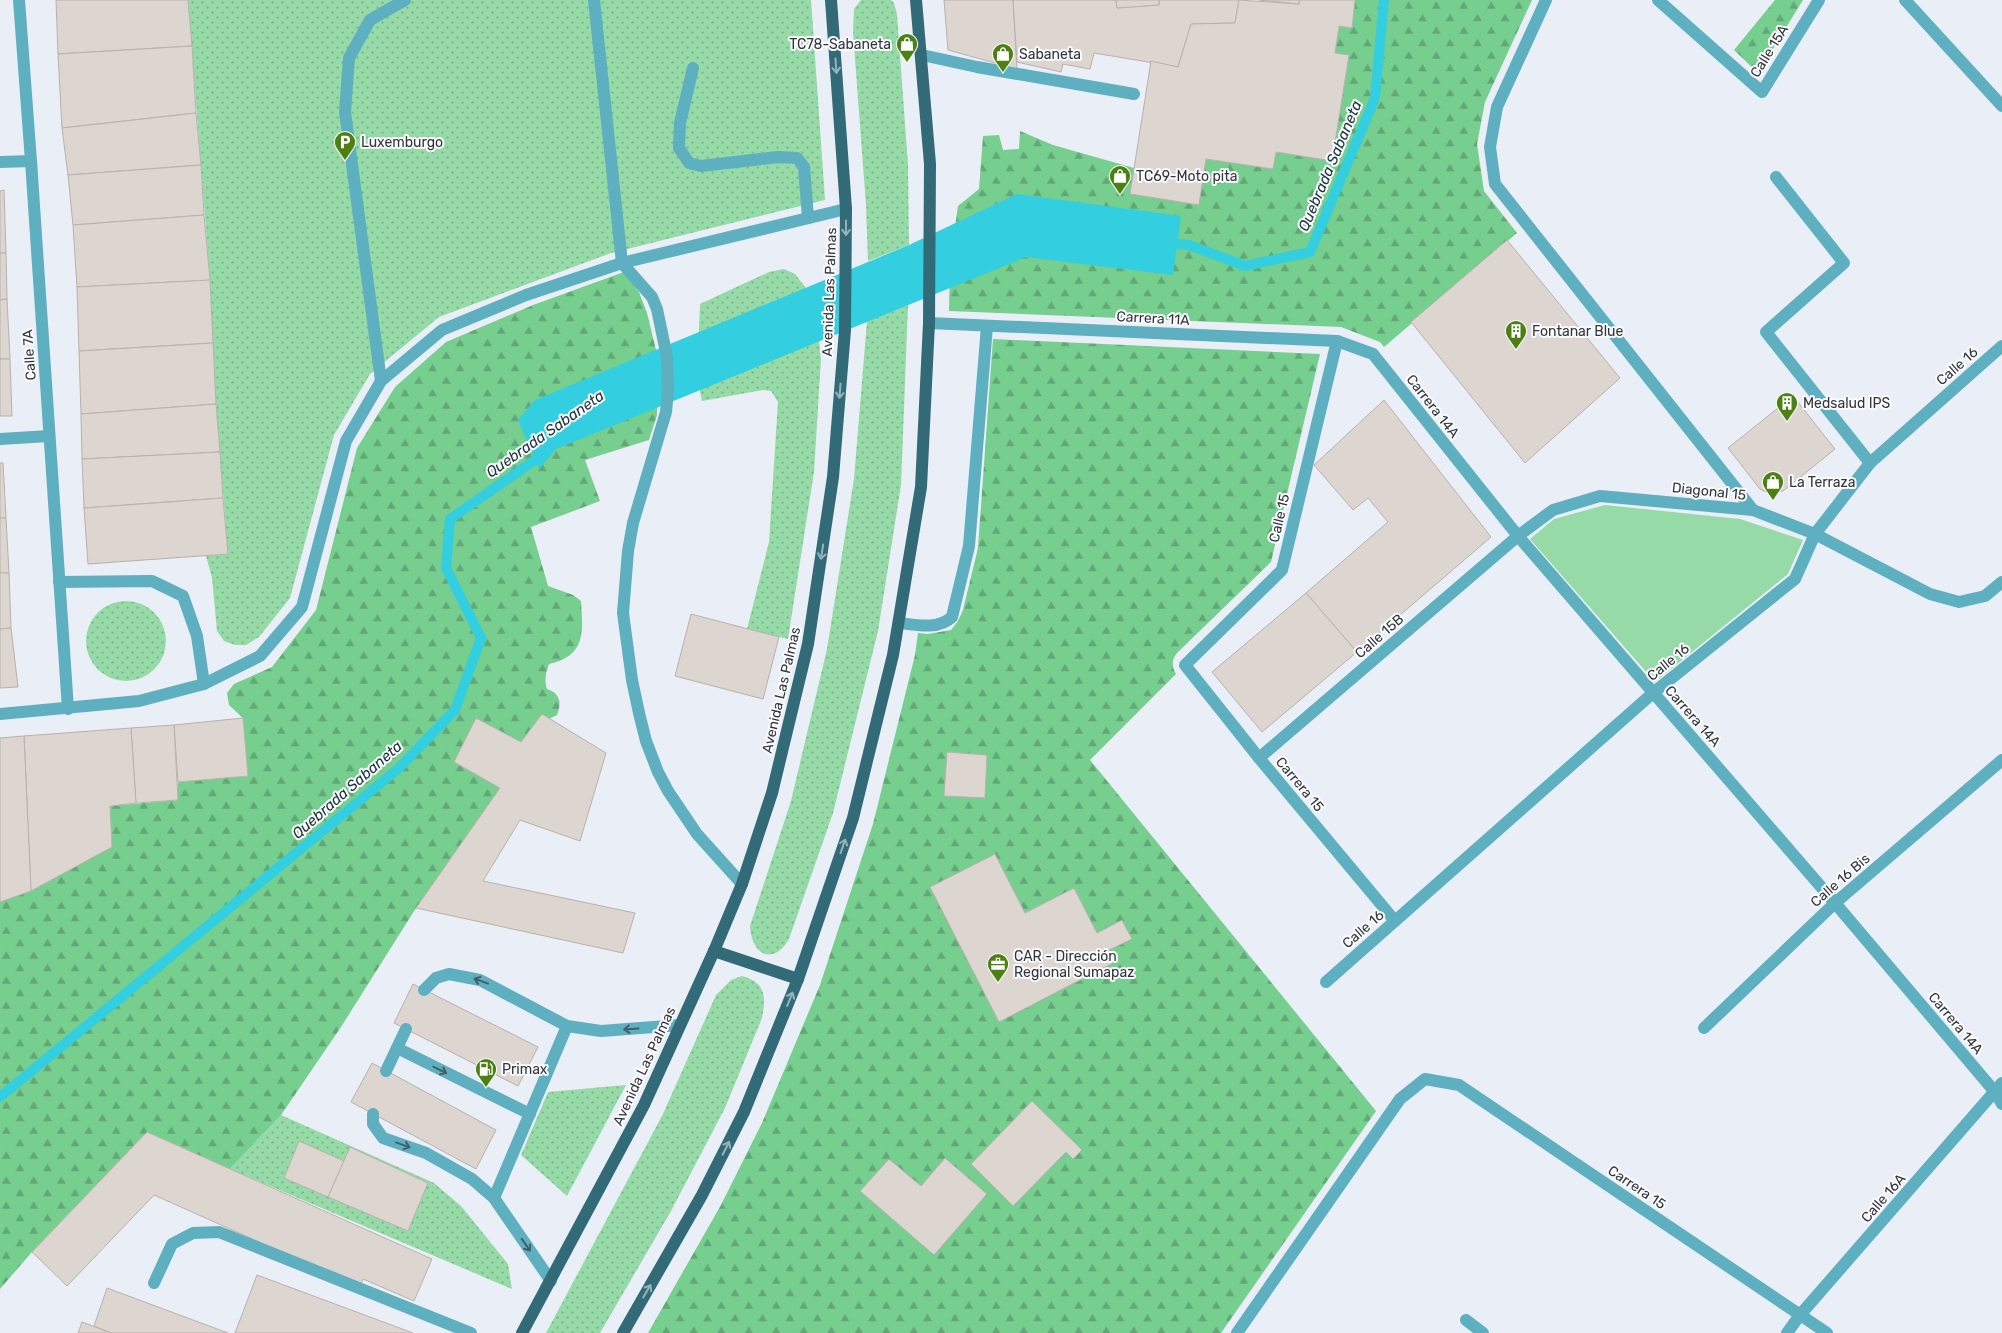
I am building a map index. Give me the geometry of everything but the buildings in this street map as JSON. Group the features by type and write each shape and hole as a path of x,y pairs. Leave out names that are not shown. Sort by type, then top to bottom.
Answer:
{"main road":[{"name":"Avenida Las Palmas","path":"522,1333 644,1105 714,951 742,884 772,793 808,644 833,477 845,330 846,209 832,0"},
{"path":"623,1333 702,1195 744,1112 798,979 853,818 900,623 921,486 929,323 930,164 916,0"},
{"path":"714,951 798,979"}],"street":[{"name":"Calle 7A","path":"19,0 68,709"},
{"path":"380,381 345,112 349,58 370,20 405,0"},
{"path":"594,0 622,262 645,287 657,310 667,356 668,390 666,412 633,523 628,551 623,613 634,688 646,741 658,772 668,791 697,834 742,884"},
{"path":"1546,0 1497,107 1490,147 1495,184 1753,510"},
{"name":"Calle 15A","path":"1658,0 1762,92 1818,0"},
{"path":"1905,0 2002,106"},
{"path":"922,55 977,67 1134,94"},
{"path":"693,68 680,123 678,148 689,163 700,166 778,157 797,158 804,167 808,218"},
{"path":"0,162 31,161"},
{"path":"1776,177 1844,262 1766,332 1870,463"},
{"path":"0,714 139,701 204,684 260,656 302,606 346,441 380,381 442,330 526,295 622,262 846,209"},
{"name":"Carrera 11A","path":"929,323 1337,341 1373,354"},
{"path":"900,623 928,626 946,623 952,616 969,546 987,326"},
{"name":"Calle 15","path":"1185,665 1282,570 1337,341"},
{"name":"Calle 16","path":"1326,982 1653,693 1795,579 1815,534 1870,463 2002,346"},
{"name":"Carrera 14A","path":"1373,354 1518,536 1835,903 1998,1088 2002,1104"},
{"path":"0,439 49,436"},
{"name":"Diagonal 15","path":"1518,536 1552,510 1600,496 1753,510 1815,534 1930,594 1959,602 1985,596 2002,582"},
{"name":"Calle 15B","path":"1259,758 1518,536"},
{"path":"59,582 152,581 183,596 197,636 204,684"},
{"name":"Carrera 15","path":"1185,665 1259,758 1395,921"},
{"name":"Calle 16 Bis","path":"1704,1028 1835,903 2002,760"},
{"path":"424,990 436,978 449,974 480,980 567,1026 601,1031 680,1025"},
{"path":"494,1198 567,1026"},
{"path":"386,1071 406,1029"},
{"path":"397,1048 530,1114"},
{"name":"Carrera 15","path":"1237,1333 1400,1099 1426,1079 1458,1085 1827,1333"},
{"name":"Calle 16A","path":"1787,1333 1800,1315 1998,1088"},
{"path":"373,1114 373,1124 383,1138 426,1153 472,1179 494,1198 551,1281"},
{"path":"154,1283 172,1244 193,1233 219,1232 471,1333"},
{"path":"1466,1320 1483,1333"}],"green space":[{"path":"188,0 811,0 825,200 611,253 439,317 370,374 334,435 290,598 259,637 246,645 235,645 224,641 217,631 212,578 206,556 228,554 216,404 210,280"},
{"path":"861,0 891,0 894,3 897,14 908,165 909,245 868,261 866,205 853,32 854,9"},
{"path":"1355,0 1532,0 1485,102 1477,144 1484,191 1517,233 1384,347 1380,342 1341,327 949,311 950,262 958,206 979,189 983,136 999,135 1003,150 1019,149 1020,131 1053,145 1134,168 1130,194 1206,159 1273,169 1276,152 1332,160 1349,56 1335,53 1339,26 1352,28"},
{"path":"1775,0 1803,0 1758,73 1734,50"},
{"path":"784,269 795,274 806,288 817,320 821,359 814,472 788,639 747,629 769,542 778,402 771,391 763,390 702,401 697,377 700,304 769,272"},
{"path":"624,272 639,292 647,313 658,358 657,415 649,440 585,460 600,501 531,527 548,586 573,595 581,601 582,632 580,641 570,655 549,664 546,673 547,689 555,693 559,699 557,715 549,719 542,715 521,742 476,719 454,762 500,788 416,908 341,1027 281,1115 230,1169 147,1132 32,1252 0,1289 0,902 112,847 110,806 178,800 178,782 248,776 243,718 229,705 227,693 234,684 272,667 316,610 357,448 395,387 446,342 533,305"},
{"path":"908,305 901,485 878,631 833,813 789,939 783,948 776,953 764,954 754,944 750,926 791,801 827,649 854,479 867,321"},
{"path":"993,339 1320,354 1271,562 1177,653 1173,664 1176,674 1090,760 1376,1111 1221,1333 648,1333 721,1205 762,1123 820,985 873,824 915,655 918,633 928,634 951,630 963,610 978,548"},
{"path":"1605,505 1740,519 1803,540 1788,574 1655,682 1530,539 1554,519"},
{"path":"126,601 141,604 154,613 163,626 166,641 163,656 154,669 141,678 126,681 111,678 98,669 89,656 86,641 89,626 98,613 111,604"},
{"path":"742,976 756,982 762,991 764,1003 762,1018 725,1108 671,1211 600,1333 546,1333 663,1114 716,995 731,980"},
{"path":"626,1085 567,1196 521,1155 548,1092"},
{"path":"281,1115 434,1183 461,1206 508,1264 512,1289 230,1169"}],"water":[{"path":"1017,194 1181,216 1173,275 1026,257 556,449 539,469 518,420 535,400 909,245"}],"waterway":[{"name":"Quebrada Sabaneta","path":"1164,242 1189,245 1245,266 1310,252 1375,98 1384,0"},
{"name":"Quebrada Sabaneta","path":"0,1097 399,768 455,710 481,638 446,568 450,519 545,453"}],"place":[{"name":"TC78-Sabaneta","path":"907,63"},
{"name":"Sabaneta","path":"1003,73"},
{"name":"Luxemburgo","path":"345,161"},
{"name":"TC69-Moto pita","path":"1120,195"},
{"name":"Fontanar Blue","path":"1516,350"},
{"name":"Medsalud IPS","path":"1787,422"},
{"name":"La Terraza","path":"1773,501"},
{"name":"CAR - Dirección Regional Sumapaz","path":"998,983"},
{"name":"Primax","path":"486,1088"}]}
